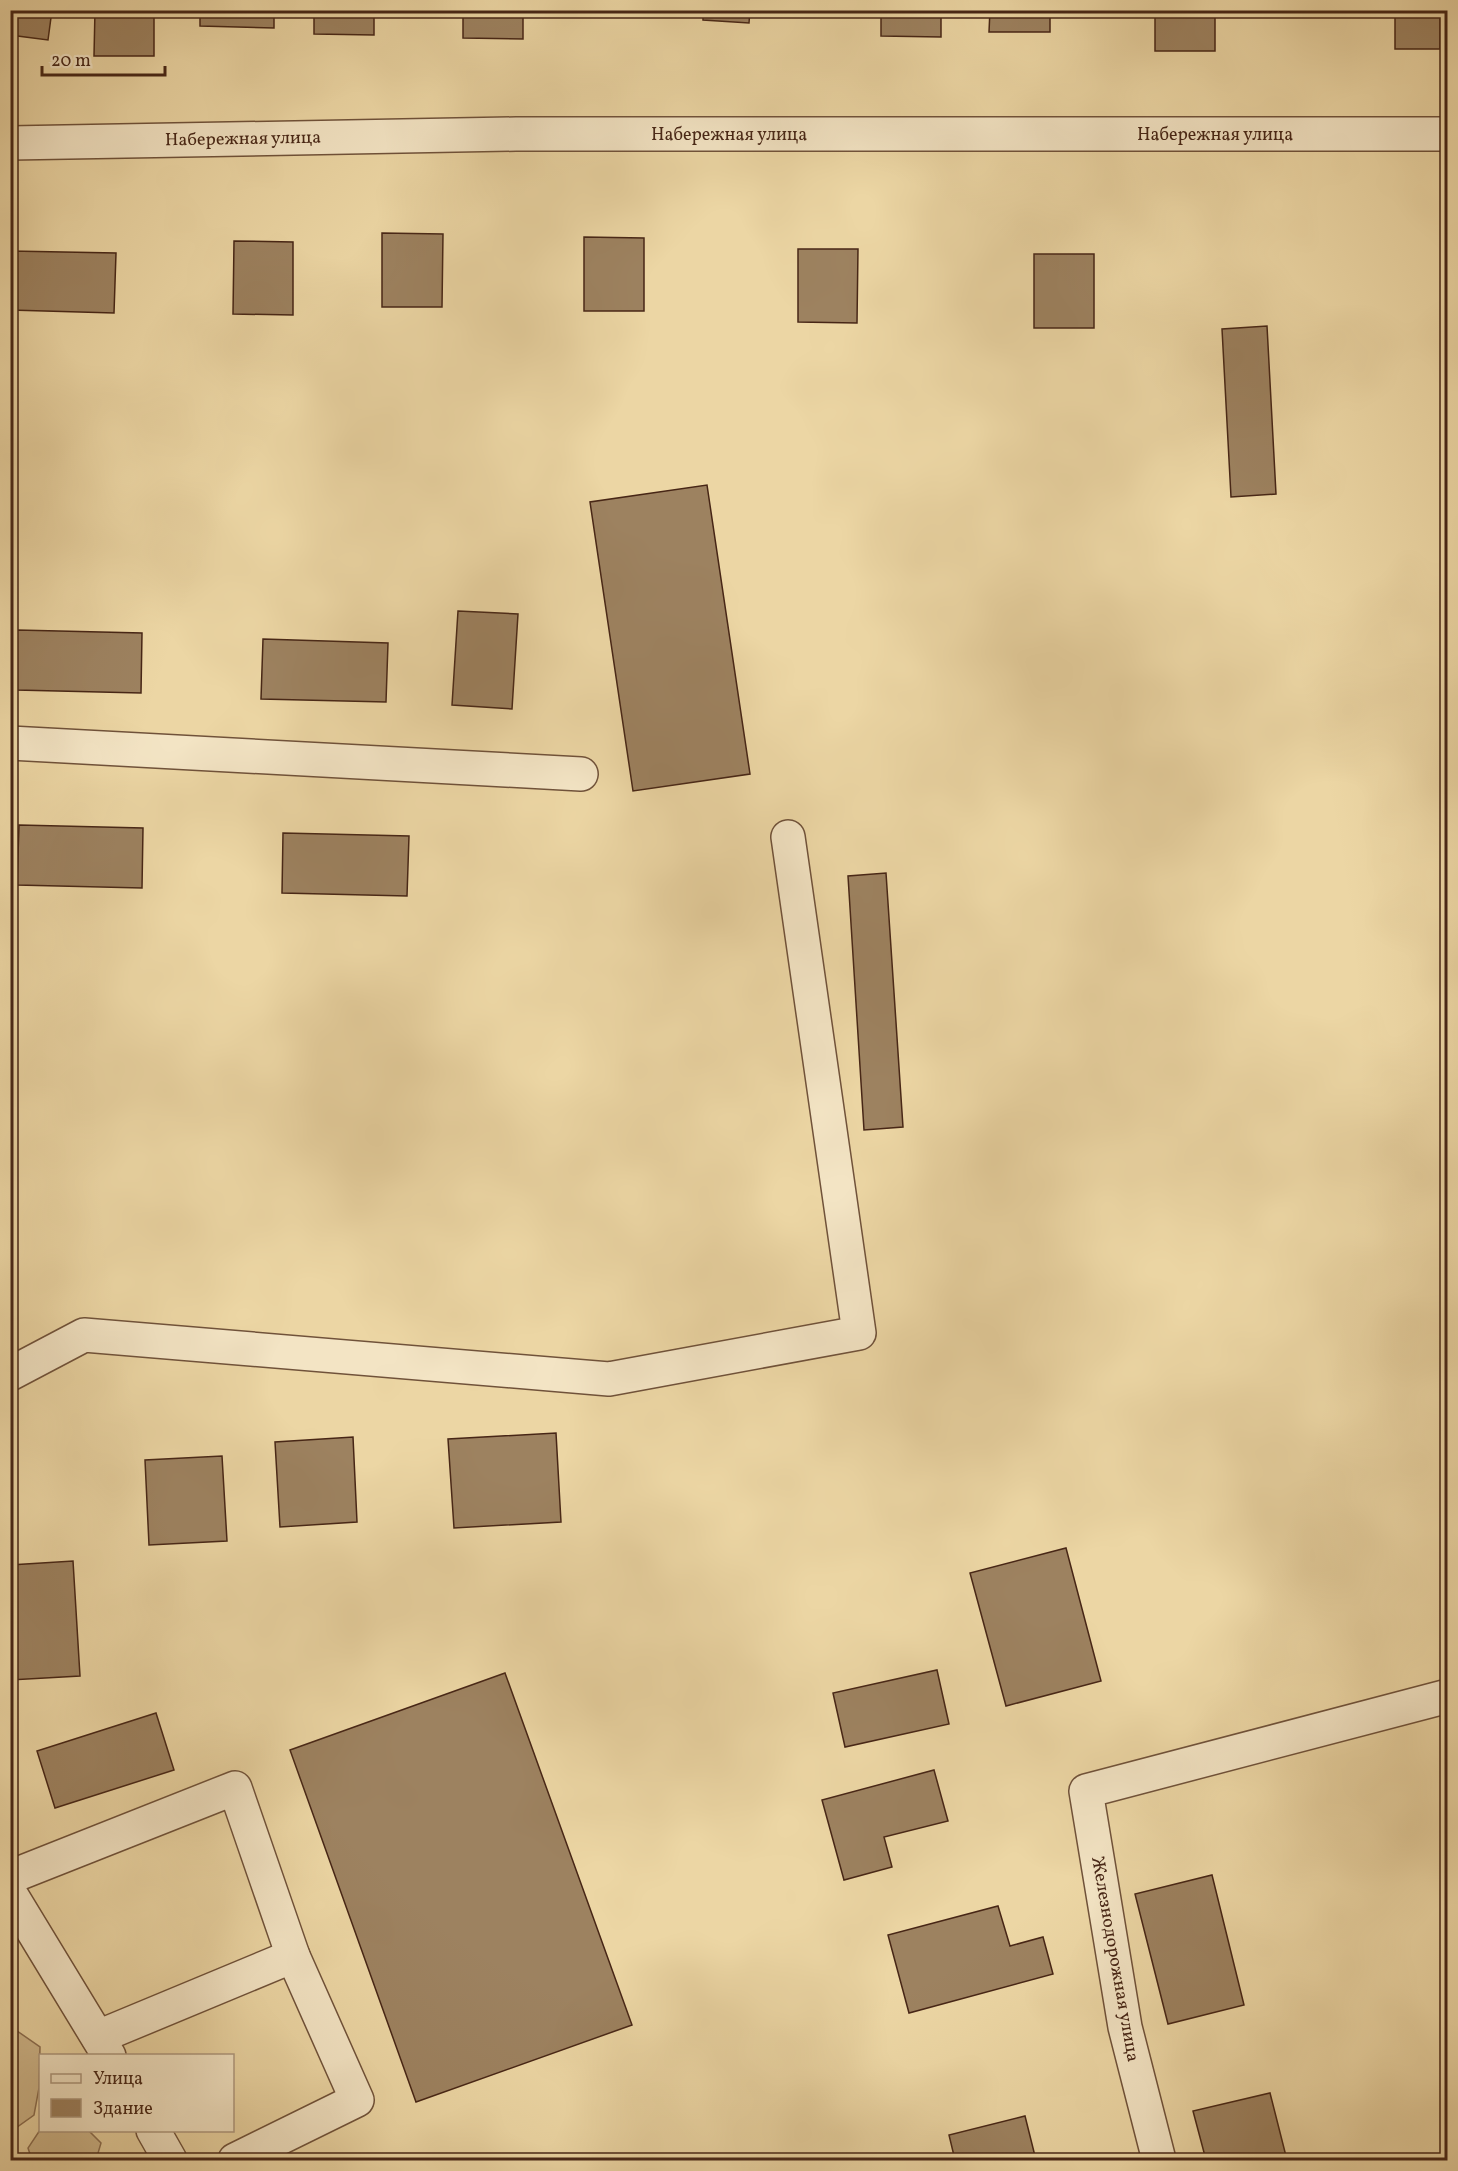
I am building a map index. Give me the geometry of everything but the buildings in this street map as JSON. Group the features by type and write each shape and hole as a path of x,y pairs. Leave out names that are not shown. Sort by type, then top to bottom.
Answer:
{"street":[{"name":"Набережная улица","path":"10,142 516,134 1448,134"},
{"path":"10,743 581,774"},
{"path":"10,1374 84,1335 609,1379 859,1333 788,837"},
{"name":"Железнодорожная улица","path":"1159,2160 1125,2027 1086,1791 1448,1696"},
{"path":"10,1877 235,1788 293,1956 357,2100 235,2160"},
{"path":"10,1893 104,2046 293,1956"},
{"path":"154,2132 170,2160"}],"shaded area":[{"path":"10,2026 40,2047 39,2088 34,2115 10,2130"},
{"path":"39,2132 90,2132 101,2143 96,2160 32,2160 28,2148"}]}
